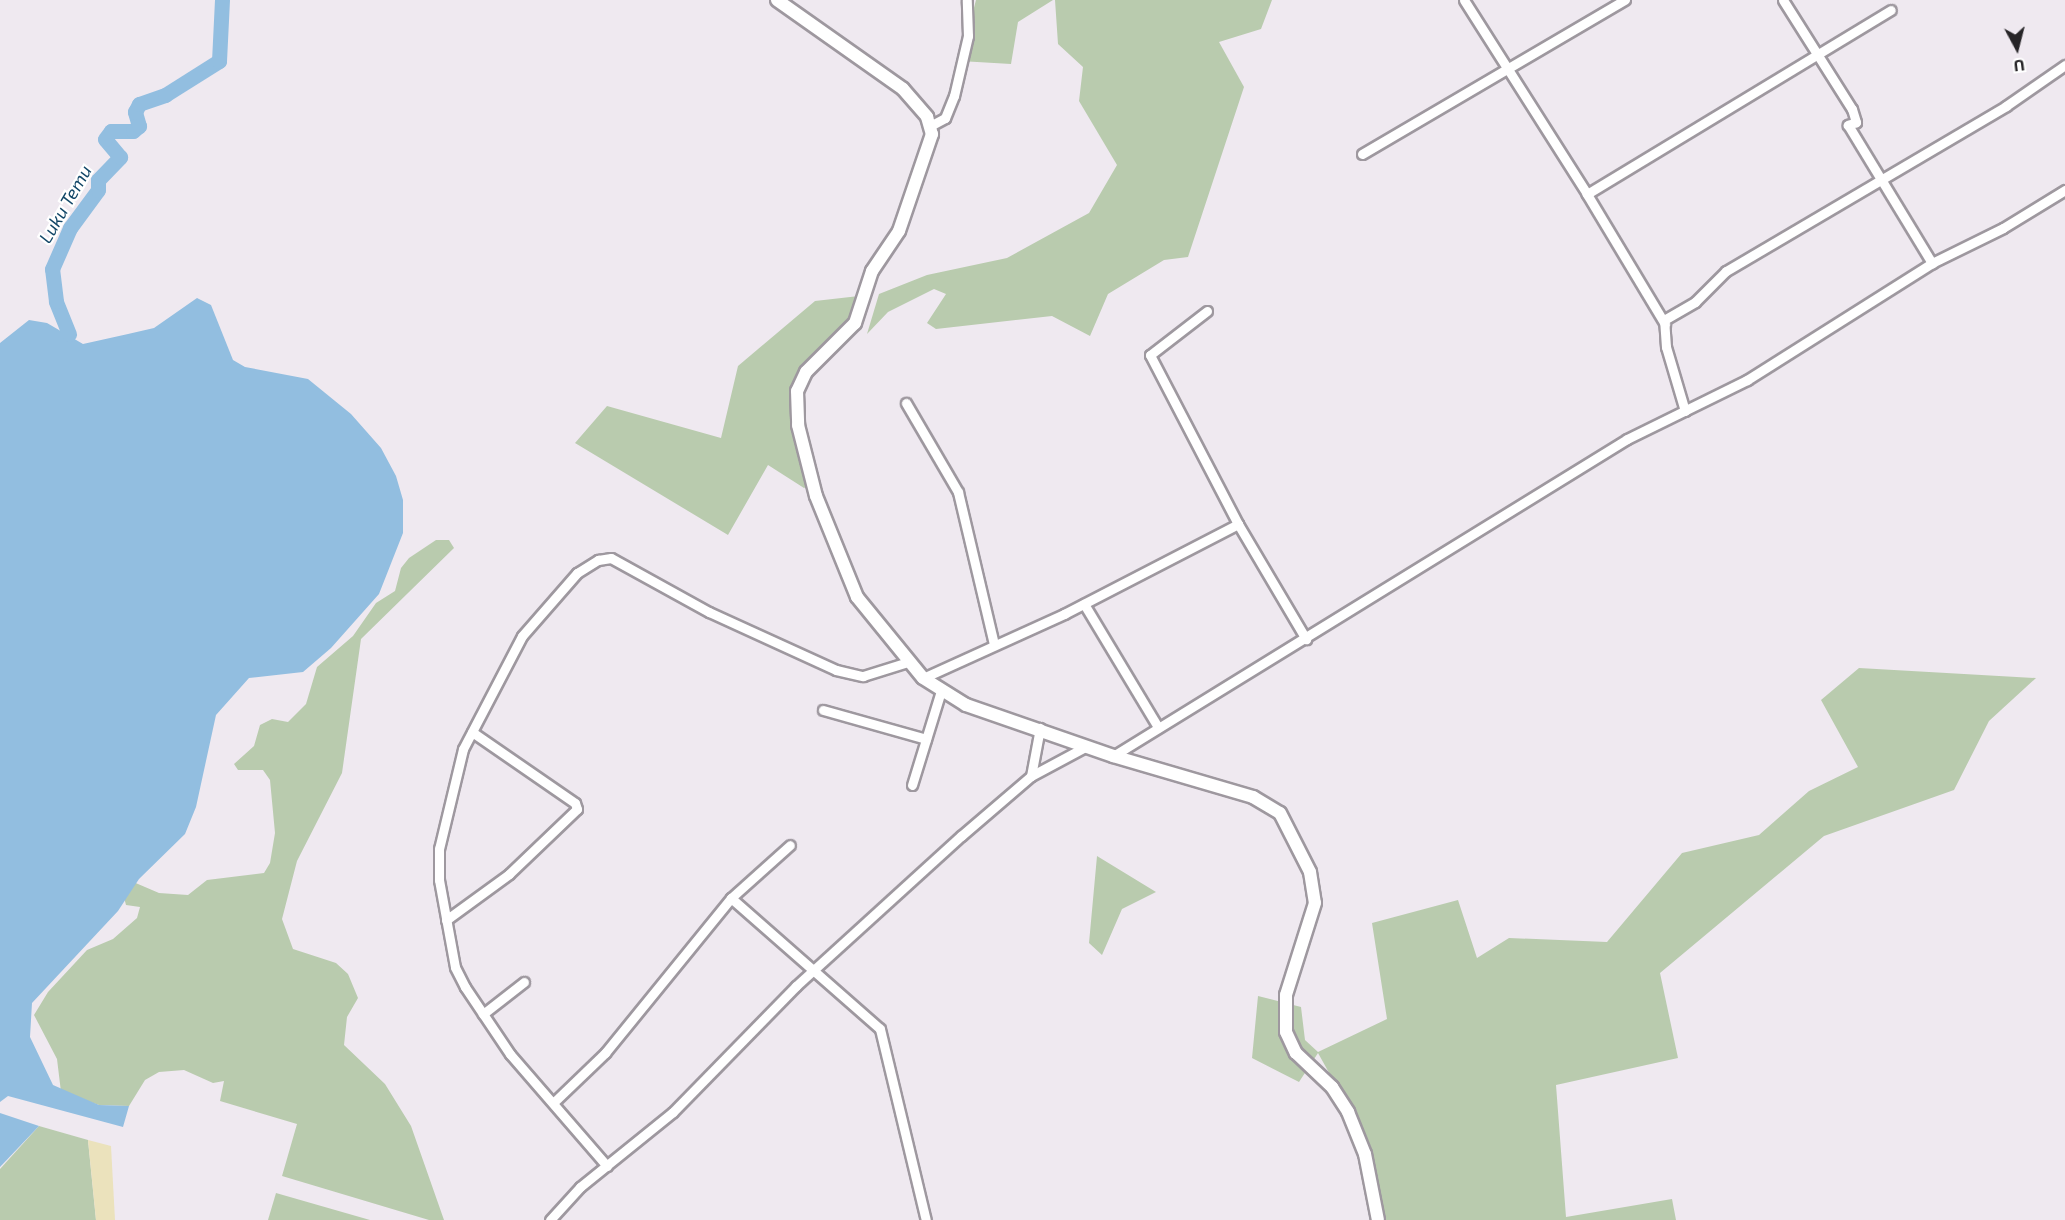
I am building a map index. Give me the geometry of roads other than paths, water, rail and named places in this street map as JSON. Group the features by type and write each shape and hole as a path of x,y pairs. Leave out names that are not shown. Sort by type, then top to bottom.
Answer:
{"main road":[{"path":"777,0 903,89 930,126 931,141 898,231 872,271 855,323 806,372 796,402 816,496 847,575 877,627 923,678 941,691 966,705 1040,728 1113,756 1269,803 1289,826 1310,872 1315,903 1286,995 1286,1032 1296,1053 1332,1087 1348,1112 1365,1154 1378,1220"}],"street":[{"path":"930,126 945,118 954,96 968,36 968,0"},
{"path":"1464,0 1508,67 1666,324"},
{"path":"1362,154 1625,0"},
{"path":"1783,0 1815,56 1852,109 1856,122 1848,125 1932,263"},
{"path":"1587,194 1891,10"},
{"path":"1685,411 1666,347 1664,320 1695,302 1726,271 1882,179 2065,65"},
{"path":"1113,756 1306,639 1626,439 1685,411 1787,357 1932,263 2003,228 2065,190"},
{"path":"1207,310 1150,355 1238,524 1306,639"},
{"path":"906,403 958,492 994,644"},
{"path":"923,678 1084,604 1238,524"},
{"path":"607,1166 554,1102 510,1054 483,1014 459,977 446,920 438,856 459,763 472,732 525,630 558,591 605,557 836,670 875,675 908,662"},
{"path":"1084,604 1158,728"},
{"path":"912,785 941,691"},
{"path":"823,710 926,739"},
{"path":"1031,776 1040,728"},
{"path":"446,920 509,874 577,809 575,803 472,732"},
{"path":"550,1220 607,1166 673,1112 815,968 1031,776 1087,746"},
{"path":"554,1102 605,1053 731,898 790,845"},
{"path":"731,898 815,968 884,1035 926,1220"},
{"path":"483,1014 524,982"}],"water":[{"path":"197,298 211,305 233,360 245,367 308,379 351,414 381,448 396,476 403,500 403,533 379,594 331,648 303,672 249,678 216,715 196,807 185,834 139,879 118,911 32,1003 30,1037 53,1085 99,1105 129,1106 123,1127 8,1096 0,1102 0,343 29,320 47,323 83,344 128,334 154,328"},
{"path":"0,1113 39,1126 0,1167"}],"waterway":[{"name":"Luku Temu","path":"69,334 56,301 52,269 70,228 98,190 98,180 120,157 105,139 111,131 133,131 139,126 135,112 139,104 165,95 219,61 222,0"}]}
